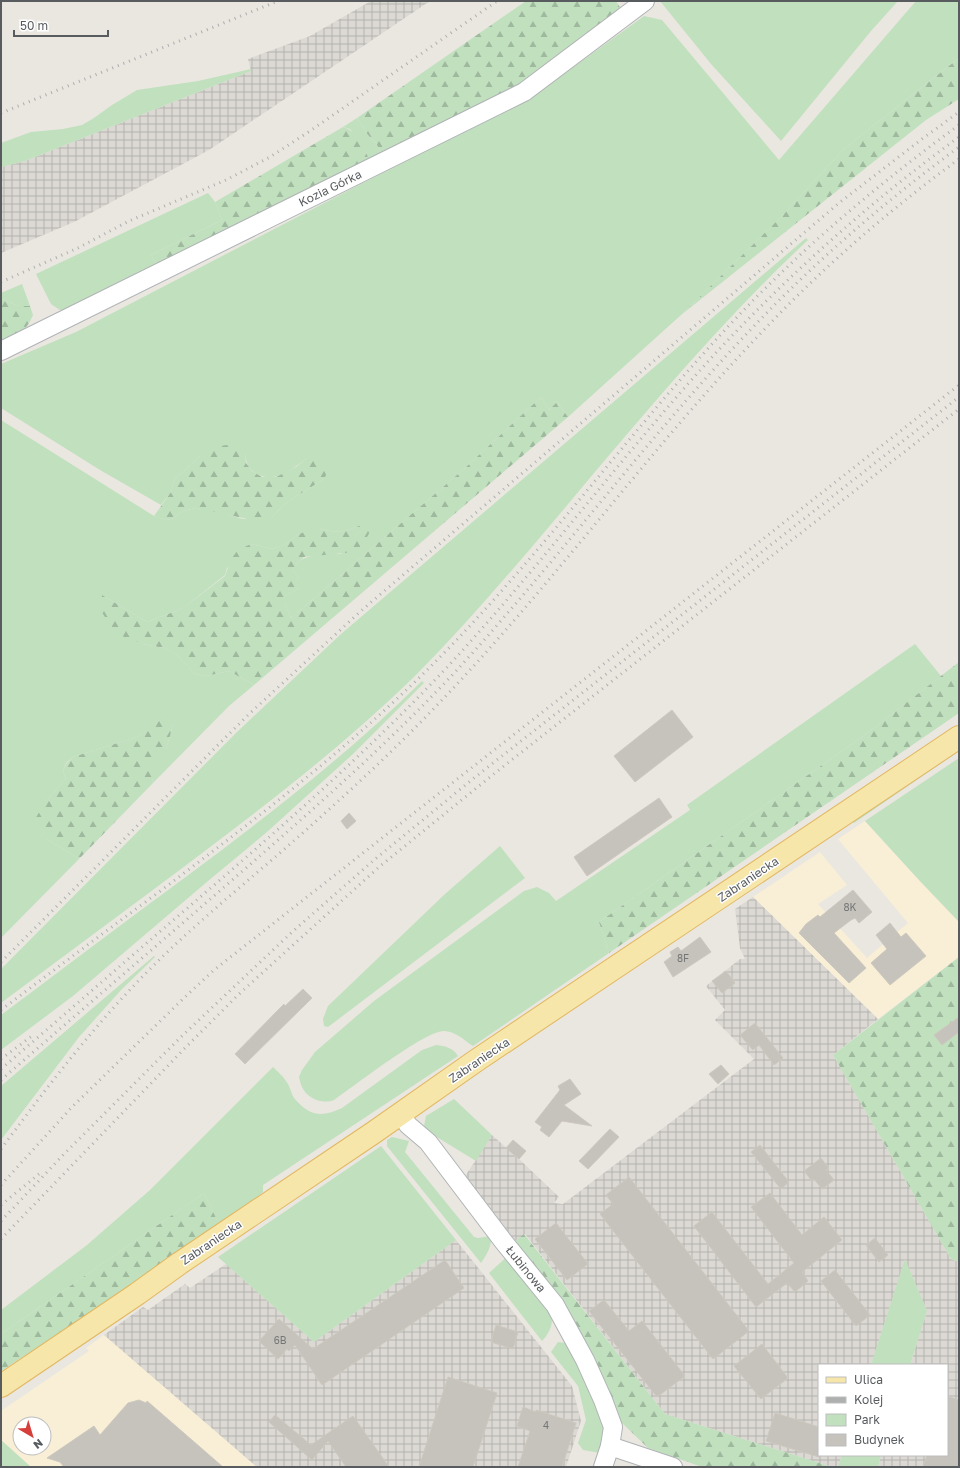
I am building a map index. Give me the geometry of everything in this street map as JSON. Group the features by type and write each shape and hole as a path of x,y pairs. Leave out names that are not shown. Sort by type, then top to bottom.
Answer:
{"main road":[{"name":"Zabraniecka","path":"1,1386 137,1294 190,1255 401,1114 488,1053 959,738"}],"street":[{"name":"Kozia Górka","path":"1,351 524,92 645,1"},
{"name":"Łubinowa","path":"401,1114 408,1125 428,1142 503,1241 555,1305 585,1360 613,1427 610,1446 603,1467"},
{"path":"610,1446 673,1467"}],"shaded area":[{"path":"371,1 430,1 209,150 74,222 1,253 1,167 25,161 251,71 248,59 310,36"},
{"path":"865,821 959,922 959,957 878,1019 753,897 820,852 847,885 818,904 867,958 908,923 838,839"},
{"path":"753,897 878,1019 833,1055 951,1259 959,1262 959,1467 878,1467 881,1456 948,1456 948,1364 910,1364 927,1311 905,1260 871,1364 818,1364 818,1456 842,1456 838,1467 832,1467 665,1414 525,1234 514,1242 464,1178 492,1135 559,1197 554,1203 563,1204 754,1059 715,1020 725,1010 706,986 740,959 745,959 740,948 735,909"},
{"path":"456,1240 572,1386 581,1421 566,1467 257,1467 104,1335 143,1307 148,1310 185,1284 190,1288 226,1264 314,1342"},
{"path":"104,1335 257,1467 31,1467 19,1456 52,1456 52,1416 12,1416 12,1450 1,1440 1,1411 89,1351 86,1348"}],"green space":[{"path":"526,1 616,1 623,12 525,83 382,155 376,143 368,135 357,118"},
{"path":"660,1 898,1 871,31 781,141 711,64"},
{"path":"916,1 959,1 959,58 845,148 783,215 681,315 568,417 557,402 549,410 541,397 465,468 291,618 285,604 285,596 300,588 300,579 293,571 296,564 301,560 312,556 341,554 359,526 343,532 320,529 297,535 286,544 272,549 251,544 227,568 225,575 187,605 176,611 147,622 102,595 143,644 164,648 177,655 195,674 206,676 229,671 254,685 229,706 153,783 151,772 152,766 166,748 173,723 154,727 137,737 73,757 66,763 63,771 66,779 46,801 47,839 79,859 1,938 1,420 154,516 166,520 172,519 183,511 196,508 216,511 243,519 272,517 287,502 324,479 307,458 284,474 264,477 251,470 247,463 245,453 200,456 175,479 171,492 161,505 100,470 1,408 1,364 76,332 357,186 528,100 644,16 662,20 779,160"},
{"path":"959,58 959,99 926,120 681,315 783,215 845,148"},
{"path":"251,69 251,71 25,161 1,167 1,143 31,132 63,129 82,125 137,90 198,81"},
{"path":"357,118 368,135 376,143 382,155 369,161 366,152 350,129 343,127"},
{"path":"343,127 353,132 357,136 366,151 369,161 158,267 151,255 222,220 215,202"},
{"path":"208,193 215,202 222,220 151,255 158,267 70,311 60,310 51,304 36,274"},
{"path":"806,238 808,240 740,307 676,377 468,620 414,677 360,727 245,821 1,1003 1,969 237,732 341,634"},
{"path":"22,284 30,306 19,306 1,299 1,293"},
{"path":"1,299 19,306 30,306 33,315 31,321 24,329 16,336 1,344"},
{"path":"541,397 549,410 557,402 568,417 254,685 229,671 206,676 195,674 177,655 164,648 143,644 124,637 113,629 101,611 102,595 147,622 176,611 187,605 225,576 231,559 238,550 251,544 272,549 286,544 297,535 309,530 320,529 343,532 359,526 371,530 363,544 354,552 304,557 297,563 293,571 300,579 300,588 285,596 285,604 291,618 465,468"},
{"path":"226,445 237,447 245,453 246,463 252,471 262,477 276,477 296,467 307,458 320,459 329,469 324,479 287,502 272,517 257,521 196,508 183,511 172,519 166,520 154,516 171,492 175,479 200,456 212,448"},
{"path":"915,644 941,676 862,737 599,922 609,953 473,1046 452,1032 444,1031 435,1033 406,1049 334,1100 326,1102 317,1100 309,1096 303,1089 299,1077 302,1070 315,1052 374,1001 524,891 537,887 549,893 556,901 690,810 687,805"},
{"path":"959,662 959,713 609,953 599,922 862,737"},
{"path":"422,681 424,683 353,754 267,832 73,996 1,1050 1,1015 274,810 350,747"},
{"path":"164,715 173,723 166,747 154,765 152,771 153,783 79,859 47,839 35,819 46,801 66,779 63,771 66,764 73,757 137,737 153,727"},
{"path":"959,747 959,751 854,823 852,820"},
{"path":"959,758 959,922 865,821"},
{"path":"500,846 525,878 328,1027 324,1026 323,1019 328,1006 445,894"},
{"path":"154,956 155,957 121,990 79,1037 1,1140 1,1086"},
{"path":"959,957 959,1262 951,1259 833,1055"},
{"path":"436,1045 449,1048 458,1056 263,1185 263,1192 248,1205 219,1224 204,1193 1,1334 1,1310 87,1245 150,1190 273,1067 282,1075 294,1098 305,1109 316,1114 322,1114 342,1108 422,1050"},
{"path":"454,1099 492,1135 476,1161 422,1128 424,1126 426,1116"},
{"path":"392,1137 409,1141 405,1152 474,1237 478,1238 491,1236 490,1247 481,1263 387,1146 387,1140"},
{"path":"381,1146 456,1240 314,1342 218,1257"},
{"path":"204,1193 219,1224 64,1330 1,1371 1,1334"},
{"path":"524,1234 665,1414 832,1467 702,1467 648,1448 621,1422 602,1385 569,1311 514,1242"},
{"path":"510,1254 541,1295 551,1312 552,1322 548,1334 542,1341 489,1273"},
{"path":"905,1259 927,1311 910,1364 871,1364"},
{"path":"558,1342 566,1343 578,1361 606,1432 600,1453 583,1450 578,1443 586,1420 578,1386 551,1352"},
{"path":"1,1440 12,1450 12,1456 19,1456 31,1467 1,1467"},
{"path":"842,1456 881,1456 878,1467 838,1467"}],"building":[{"path":"672,710 693,737 635,782 614,756"},
{"path":"659,798 672,817 587,876 574,857"},
{"path":"349,813 356,821 347,829 341,821"},
{"path":"853,890 872,912 859,923 855,918 834,933 866,968 849,983 799,933 806,924 818,915 820,917"},
{"path":"890,923 901,937 906,933 926,956 890,985 871,963 887,949 876,935"},
{"path":"700,937 711,952 673,977 664,962 672,956 670,952 678,947 681,951"},
{"path":"726,971 735,983 722,993 712,981"},
{"path":"303,989 312,998 245,1064 235,1054 284,1004 285,1006"},
{"path":"959,1017 959,1032 942,1045 934,1035"},
{"path":"755,1023 783,1058 774,1065 759,1045 753,1050 740,1035"},
{"path":"721,1065 729,1074 718,1084 709,1074"},
{"path":"570,1079 581,1094 564,1105 592,1126 562,1121 549,1137 540,1130 542,1127 535,1122 560,1090 558,1086"},
{"path":"610,1129 619,1137 588,1169 579,1161"},
{"path":"513,1140 526,1151 519,1159 506,1148"},
{"path":"760,1145 789,1182 781,1189 751,1152"},
{"path":"821,1158 829,1169 826,1170 834,1180 822,1189 814,1179 812,1181 804,1171"},
{"path":"629,1177 749,1331 713,1359 600,1214 613,1204 606,1195"},
{"path":"770,1193 802,1235 824,1217 842,1240 802,1272 808,1281 795,1292 787,1283 756,1307 694,1226 712,1212 768,1284 794,1263 751,1207"},
{"path":"556,1223 588,1264 567,1280 535,1239"},
{"path":"875,1238 888,1255 879,1262 866,1245"},
{"path":"445,1260 464,1288 322,1385 295,1345 289,1351 287,1349 278,1359 259,1341 279,1319 313,1349"},
{"path":"835,1270 870,1315 856,1326 821,1281"},
{"path":"604,1300 629,1331 642,1321 685,1376 657,1397 589,1311"},
{"path":"496,1325 518,1332 513,1349 491,1342"},
{"path":"762,1344 788,1378 761,1399 734,1366"},
{"path":"448,1377 497,1393 473,1467 419,1467"},
{"path":"948,1396 959,1400 959,1467 923,1467 927,1456 948,1456"},
{"path":"139,1400 146,1403 147,1401 223,1467 64,1467 60,1462 47,1458 94,1426 100,1435 128,1403"},
{"path":"523,1407 576,1423 562,1467 518,1467 530,1431 517,1426"},
{"path":"775,1413 818,1427 819,1457 766,1441"},
{"path":"275,1415 311,1445 353,1416 389,1467 346,1467 328,1441 312,1460 269,1422"}],"railway":[{"path":"1,113 278,1"},
{"path":"1,282 78,248 129,221 226,180 270,157 310,131 497,1"},
{"path":"1,962 248,715 362,610 839,203 959,112"},
{"path":"1,1010 271,806 343,747 413,684 484,610 558,526 665,397 765,288 818,238 873,191 959,125"},
{"path":"1,1069 321,791 387,728 451,663 485,625 646,432 741,326 831,240 894,187 959,137"},
{"path":"1,1080 288,831 403,726 457,670 495,627 679,409 756,324 828,253 879,209 959,147"},
{"path":"1,1149 91,1033 130,989 199,923 343,797 403,740 442,700 523,610 680,423 784,309 807,286 881,220 959,159"},
{"path":"1,1185 72,1107 214,970 959,385"},
{"path":"1,1221 64,1154 183,1035 291,933 374,860 474,778 959,397"},
{"path":"1,1239 238,995 379,867 495,773 959,409"},
{"path":"1,1059 32,1036"},
{"path":"1,1205 39,1174"}]}
